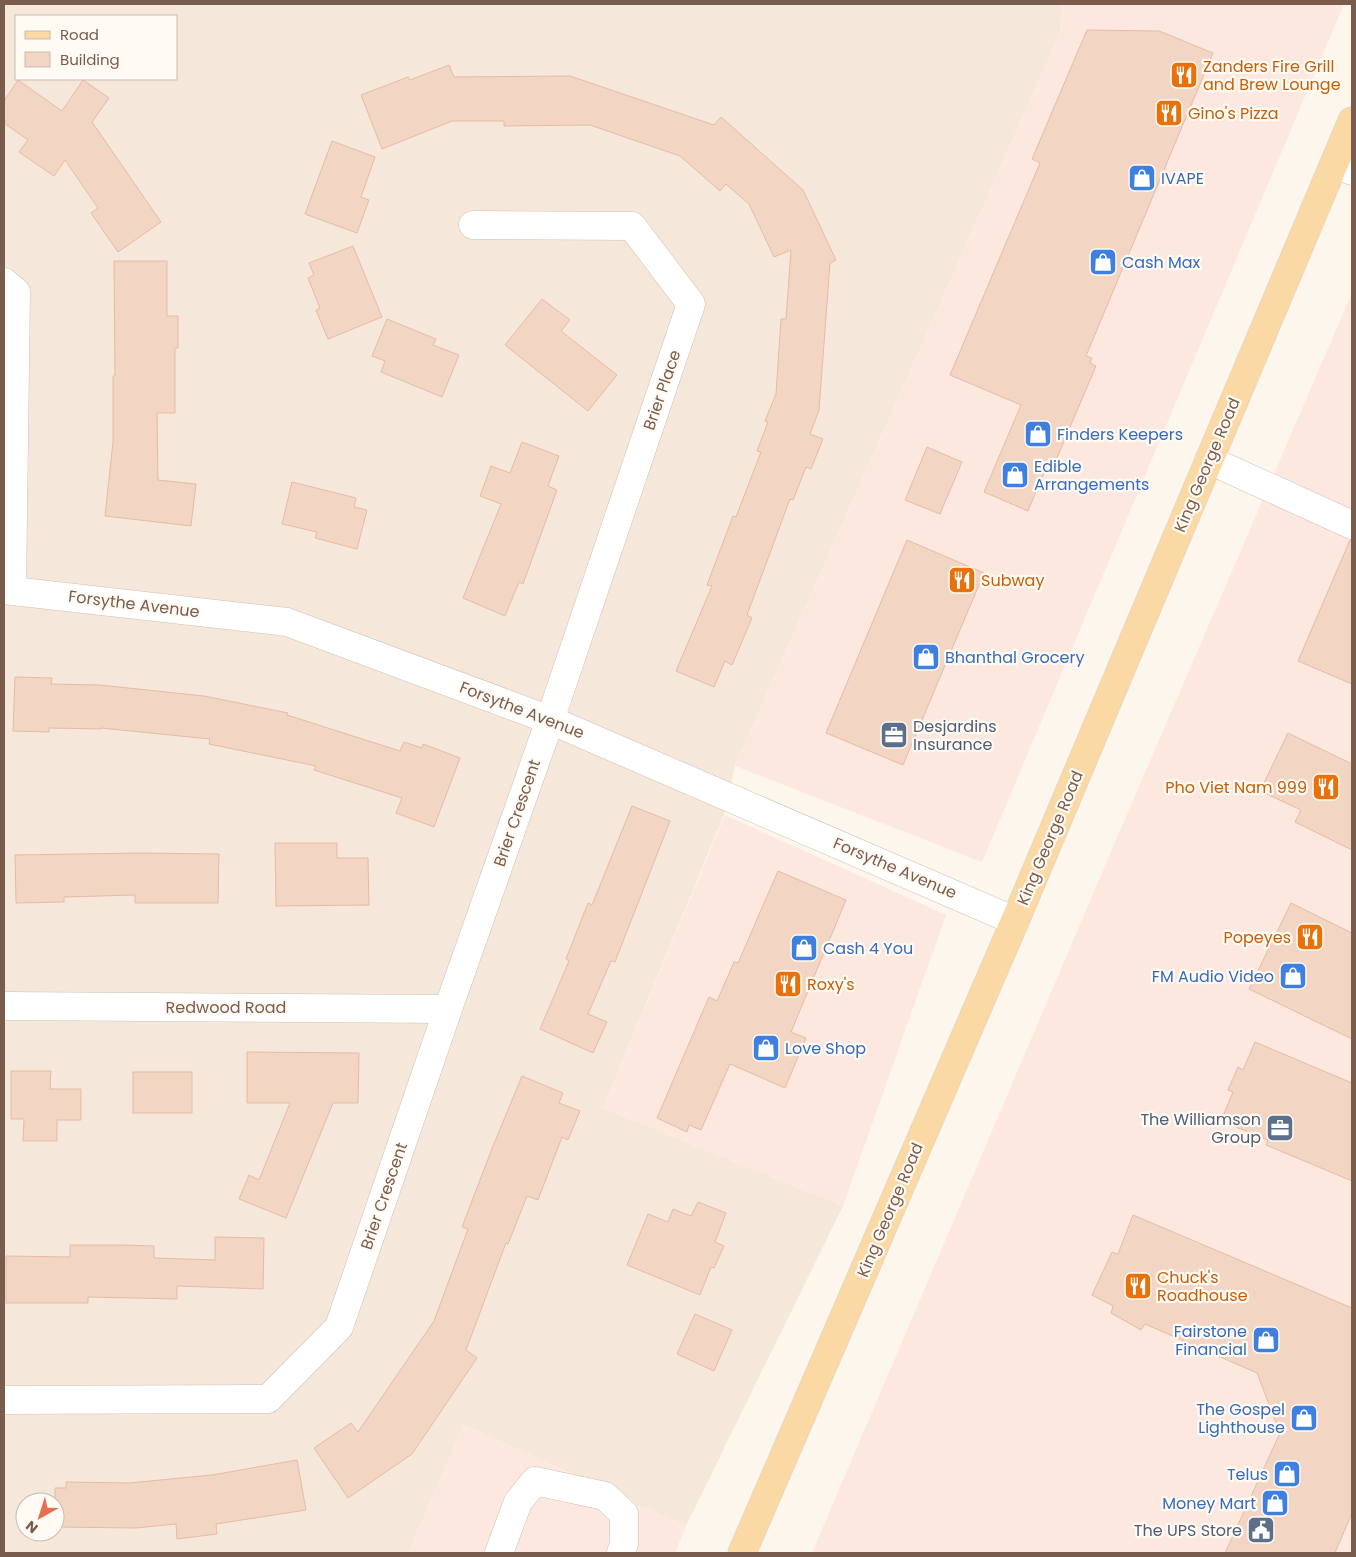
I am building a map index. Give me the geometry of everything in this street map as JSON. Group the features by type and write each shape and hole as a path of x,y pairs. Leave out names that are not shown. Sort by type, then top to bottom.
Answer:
{"main road":[{"name":"King George Road","path":"742,1553 1016,920 1209,460 1343,167 1352,121"}],"street":[{"name":"Brier Place","path":"473,225 632,226 691,304 550,720"},
{"path":"4,282 16,292 8,590"},
{"path":"1209,460 1352,525"},
{"name":"Forsythe Avenue","path":"8,590 287,622 550,720 1016,920"},
{"name":"Brier Crescent","path":"4,1400 268,1399 339,1327 550,720"},
{"name":"Redwood Road","path":"4,1006 448,1009"},
{"path":"499,1553 518,1502 536,1482 605,1496 624,1514 624,1544 621,1553"}],"shaded area":[{"path":"4,4 1062,4 1060,33 735,766 724,815 603,1108 843,1206 686,1526 464,1425 408,1553 4,1553"},
{"path":"1062,4 1344,4 982,862 735,766 1060,33"},
{"path":"1352,293 1352,1553 812,1553 1125,819"},
{"path":"725,815 946,915 843,1206 603,1108"},
{"path":"464,1425 686,1526 675,1553 408,1553"}],"building":[{"path":"1087,30 1159,31 1213,53 1086,356 1092,358 1090,363 1096,366 1054,465 1048,463 1028,511 984,492 1021,405 950,375 1040,163 1032,159"},
{"path":"449,65 454,77 570,76 714,125 721,117 803,190 836,260 830,263 819,410 810,434 823,439 811,469 806,467 793,500 790,499 747,615 752,618 732,665 725,661 714,687 676,671 712,586 707,585 733,516 736,517 761,452 757,451 768,422 765,421 776,394 781,319 786,319 791,250 774,257 749,204 726,184 720,191 680,156 590,125 504,126 504,121 452,121 382,149 361,95 408,77 410,80"},
{"path":"18,80 62,111 83,80 109,98 92,122 161,222 118,252 91,213 98,208 65,160 54,176 19,152 28,140 4,123 4,101"},
{"path":"332,141 375,157 361,197 369,200 357,233 305,214"},
{"path":"353,246 382,317 328,339 316,310 320,308 308,278 314,275 309,263"},
{"path":"114,261 167,261 167,316 178,316 178,348 175,348 175,413 157,413 158,480 196,484 191,526 105,516 113,442 113,376 115,376"},
{"path":"542,299 570,320 561,331 617,375 588,411 505,345"},
{"path":"387,319 436,339 433,345 459,355 442,397 381,372 385,361 372,356"},
{"path":"522,442 559,456 548,486 557,490 523,584 519,582 505,616 463,598 501,504 480,496 491,466 510,473"},
{"path":"927,447 962,462 940,514 905,500"},
{"path":"292,482 356,498 354,507 367,510 357,549 315,538 317,532 282,524"},
{"path":"907,540 984,573 903,765 826,733"},
{"path":"1350,540 1352,540 1352,684 1298,661"},
{"path":"15,677 52,678 51,684 100,685 204,696 288,713 287,715 400,751 404,742 422,748 423,744 460,758 434,827 396,813 402,798 314,770 316,766 209,744 210,739 101,728 49,728 49,732 13,731"},
{"path":"1288,733 1352,764 1352,850 1295,822 1301,810 1260,791"},
{"path":"632,806 670,821 615,962 611,961 588,1014 607,1022 593,1053 540,1029 569,961 566,959 588,903 592,905"},
{"path":"275,843 337,843 337,858 368,858 369,905 276,906"},
{"path":"219,854 218,903 135,903 135,895 64,897 64,902 16,903 15,855"},
{"path":"778,871 846,900 791,1032 806,1038 785,1088 730,1064 701,1130 689,1125 687,1132 657,1118 709,997 717,1001 734,962 738,963"},
{"path":"1291,903 1352,933 1352,1039 1249,989"},
{"path":"1255,1042 1352,1083 1352,1181 1266,1145 1268,1140 1221,1121 1233,1092 1228,1090 1238,1067 1243,1070"},
{"path":"247,1052 359,1053 358,1103 333,1103 286,1218 239,1199 249,1175 259,1180 290,1103 247,1103"},
{"path":"11,1071 51,1071 50,1089 81,1089 81,1120 57,1120 57,1141 23,1141 24,1119 11,1119"},
{"path":"133,1072 192,1072 192,1113 133,1113"},
{"path":"522,1076 563,1093 559,1103 580,1111 568,1140 562,1137 538,1200 527,1196 508,1244 506,1243 466,1350 477,1358 412,1454 348,1498 314,1448 351,1423 358,1432 434,1321 468,1229 462,1227"},
{"path":"698,1202 726,1213 715,1242 724,1246 714,1268 711,1267 700,1295 627,1265 648,1214 668,1222 673,1209 691,1216"},
{"path":"1133,1215 1352,1308 1352,1513 1335,1553 1225,1553 1280,1433 1257,1373 1145,1324 1141,1330 1111,1313 1113,1306 1092,1295 1112,1252 1118,1254"},
{"path":"215,1237 264,1238 263,1289 177,1286 177,1299 88,1297 88,1303 6,1303 6,1256 70,1257 70,1245 125,1245 154,1246 154,1258 215,1260"},
{"path":"695,1314 732,1330 714,1371 677,1354"},
{"path":"297,1460 306,1510 216,1524 217,1534 177,1539 176,1524 136,1528 65,1527 65,1492 55,1492 55,1488 66,1488 66,1482 129,1483 212,1475"}],"place":[{"name":"Zanders Fire Grill and Brew Lounge","path":"1184,75"},
{"name":"Gino's Pizza","path":"1169,113"},
{"name":"IVAPE","path":"1142,178"},
{"name":"Cash Max","path":"1103,262"},
{"name":"Finders Keepers","path":"1038,434"},
{"name":"Edible Arrangements","path":"1015,475"},
{"name":"Subway","path":"962,580"},
{"name":"Bhanthal Grocery","path":"926,657"},
{"name":"Desjardins Insurance","path":"894,735"},
{"name":"Pho Viet Nam 999","path":"1326,787"},
{"name":"Popeyes","path":"1310,937"},
{"name":"Cash 4 You","path":"804,948"},
{"name":"FM Audio Video","path":"1293,976"},
{"name":"Roxy's","path":"788,984"},
{"name":"Love Shop","path":"766,1048"},
{"name":"The Williamson Group","path":"1280,1128"},
{"name":"Chuck's Roadhouse","path":"1138,1286"},
{"name":"Fairstone Financial","path":"1266,1340"},
{"name":"The Gospel Lighthouse","path":"1304,1418"},
{"name":"Telus","path":"1287,1474"},
{"name":"Money Mart","path":"1275,1503"},
{"name":"The UPS Store","path":"1261,1530"}]}
